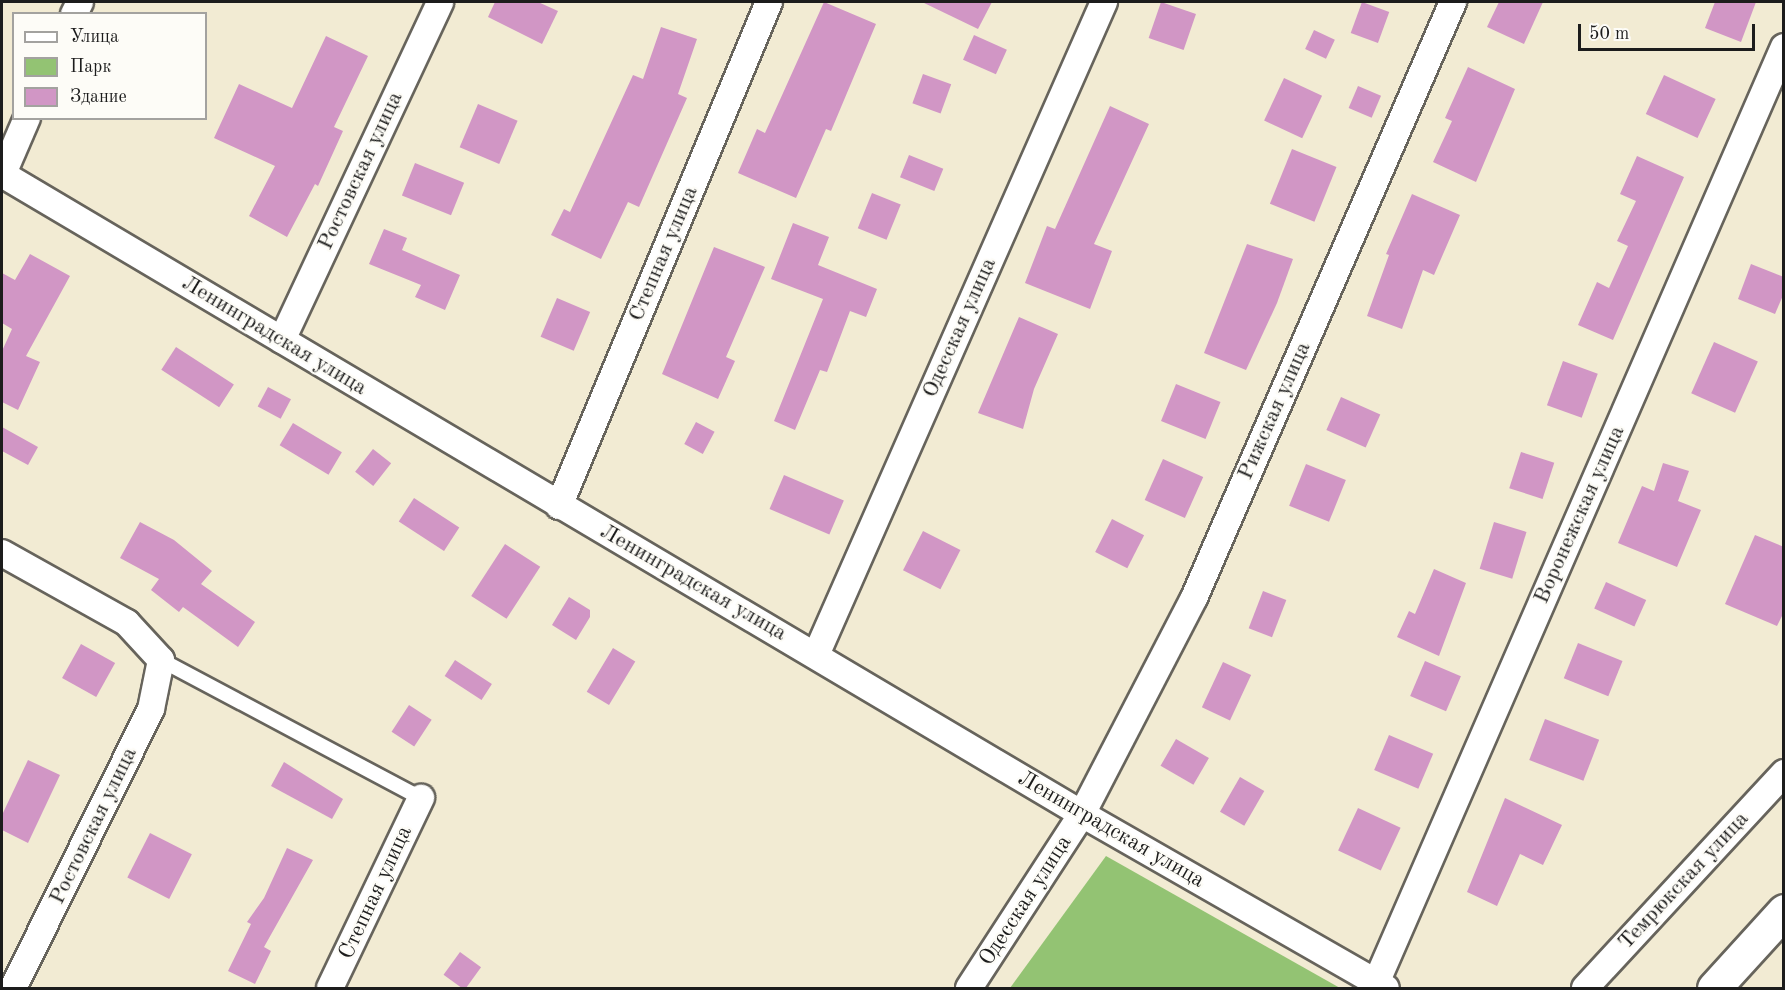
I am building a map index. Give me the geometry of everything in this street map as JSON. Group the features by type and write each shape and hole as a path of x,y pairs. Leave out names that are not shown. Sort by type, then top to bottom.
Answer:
{"highway":[{"path":"1714,988 1784,911"}],"street":[{"name":"Ростовская улица","path":"282,340 440,2"},
{"name":"Степная улица","path":"559,506 769,2"},
{"name":"Одесская улица","path":"816,655 1104,2"},
{"name":"Рижская улица","path":"1082,814 1194,598 1453,2"},
{"name":"Воронежская улица","path":"1381,986 1784,47"},
{"path":"2,175 26,120"},
{"name":"Ленинградская улица","path":"2,175 1082,814 1381,986"},
{"path":"2,552 127,623 161,660"},
{"name":"Ростовская улица","path":"13,988 151,709 161,660"},
{"name":"Темрюкская улица","path":"1585,988 1784,773"},
{"name":"Степная улица","path":"330,988 421,798"},
{"name":"Одесская улица","path":"969,988 1082,814"}],"lane":[{"path":"161,660 421,798"}],"green space":[{"path":"1106,856 1340,988 1010,988"}],"building":[{"path":"495,2 538,2 558,11 542,44 488,17"},
{"path":"824,2 876,24 831,131 826,129 796,198 738,173 757,129 765,133"},
{"path":"922,2 992,2 978,29"},
{"path":"1161,2 1196,14 1184,50 1149,38"},
{"path":"1362,2 1389,12 1378,43 1351,33"},
{"path":"1499,2 1543,2 1524,44 1487,27"},
{"path":"1715,2 1756,2 1741,42 1705,28"},
{"path":"661,27 697,39 678,94 687,98 639,207 628,202 601,259 551,235 564,209 570,212 633,75 643,79"},
{"path":"1314,30 1335,40 1326,59 1305,49"},
{"path":"974,35 1007,50 996,74 963,60"},
{"path":"326,36 368,56 334,127 343,131 318,186 315,184 287,237 249,216 275,166 214,138 239,84 292,108"},
{"path":"1468,67 1515,89 1476,182 1433,162 1452,121 1445,118"},
{"path":"923,74 951,84 941,113 912,103"},
{"path":"1664,75 1716,99 1697,138 1646,114"},
{"path":"1284,78 1322,96 1302,138 1264,121"},
{"path":"1358,86 1381,96 1372,118 1349,108"},
{"path":"478,104 518,121 499,164 460,147"},
{"path":"1110,106 1149,124 1094,244 1112,251 1090,309 1025,283 1047,226 1055,229"},
{"path":"1292,149 1337,167 1314,222 1270,204"},
{"path":"909,155 943,169 934,191 900,177"},
{"path":"1637,156 1684,177 1613,340 1578,325 1597,282 1609,288 1628,246 1617,241 1636,201 1620,194"},
{"path":"415,163 464,183 451,215 402,195"},
{"path":"872,193 901,205 887,240 858,228"},
{"path":"1412,194 1460,215 1434,275 1423,270 1402,329 1367,316 1389,255 1386,254"},
{"path":"793,223 829,237 818,265 877,289 866,317 850,311 827,372 820,370 795,430 774,421 823,299 771,279"},
{"path":"384,229 407,238 402,250 460,275 445,310 415,297 421,285 369,264"},
{"path":"1247,244 1293,259 1277,303 1246,370 1204,353"},
{"path":"714,247 765,267 726,357 735,361 718,399 662,374"},
{"path":"30,254 70,276 26,356 40,362 18,410 2,402 2,351 12,329 2,323 2,273 15,280"},
{"path":"1751,264 1784,277 1784,293 1775,314 1738,299"},
{"path":"557,298 590,312 574,351 541,337"},
{"path":"1019,317 1058,334 1034,389 1023,429 978,413"},
{"path":"1714,342 1758,362 1735,413 1691,393"},
{"path":"176,347 234,385 219,407 161,370"},
{"path":"1563,361 1598,374 1582,418 1547,405"},
{"path":"1176,384 1221,402 1206,439 1161,421"},
{"path":"268,387 291,399 281,419 258,406"},
{"path":"1341,397 1380,414 1366,447 1326,430"},
{"path":"696,422 715,432 703,454 684,444"},
{"path":"293,423 342,452 328,475 280,445"},
{"path":"2,427 38,447 28,465 2,451"},
{"path":"373,449 391,463 373,486 355,472"},
{"path":"1521,452 1554,463 1543,499 1509,488"},
{"path":"1163,459 1203,477 1185,518 1145,500"},
{"path":"1663,463 1689,471 1678,501 1701,510 1677,567 1618,543 1642,486 1654,491"},
{"path":"1306,464 1346,480 1329,522 1289,506"},
{"path":"784,475 844,500 829,534 770,509"},
{"path":"414,498 459,527 444,551 399,521"},
{"path":"1112,519 1144,535 1127,568 1095,552"},
{"path":"140,522 174,540 212,571 201,584 255,622 238,647 183,607 179,612 151,590 159,579 120,558"},
{"path":"1494,522 1527,532 1512,579 1480,569"},
{"path":"923,531 960,550 940,589 903,570"},
{"path":"1755,535 1784,547 1784,612 1777,626 1725,604"},
{"path":"505,544 540,567 506,619 471,596"},
{"path":"1434,569 1466,583 1439,656 1397,637 1409,611 1415,614"},
{"path":"1606,582 1646,600 1634,626 1594,608"},
{"path":"1263,591 1286,600 1272,637 1249,628"},
{"path":"569,597 590,610 590,617 576,640 552,625"},
{"path":"1578,643 1623,661 1608,696 1564,678"},
{"path":"81,644 115,663 96,697 62,678"},
{"path":"613,648 635,661 609,705 587,692"},
{"path":"455,660 492,684 482,700 445,676"},
{"path":"1425,661 1461,676 1446,711 1410,696"},
{"path":"1223,662 1251,675 1230,720 1202,707"},
{"path":"409,705 432,720 414,747 392,732"},
{"path":"1545,719 1599,740 1583,781 1529,760"},
{"path":"1389,735 1433,754 1418,789 1374,770"},
{"path":"1176,739 1209,758 1193,785 1160,766"},
{"path":"28,760 60,775 28,843 2,830 2,815"},
{"path":"284,762 343,799 332,819 271,786"},
{"path":"1240,777 1264,791 1244,826 1220,812"},
{"path":"1505,798 1562,825 1543,865 1520,854 1497,906 1467,892"},
{"path":"1358,808 1401,828 1381,870 1338,851"},
{"path":"150,833 192,854 169,899 127,878"},
{"path":"287,848 313,860 264,947 271,951 255,984 228,971 251,924 247,922 264,898"},
{"path":"460,952 481,967 466,988 462,988 444,975"}]}
